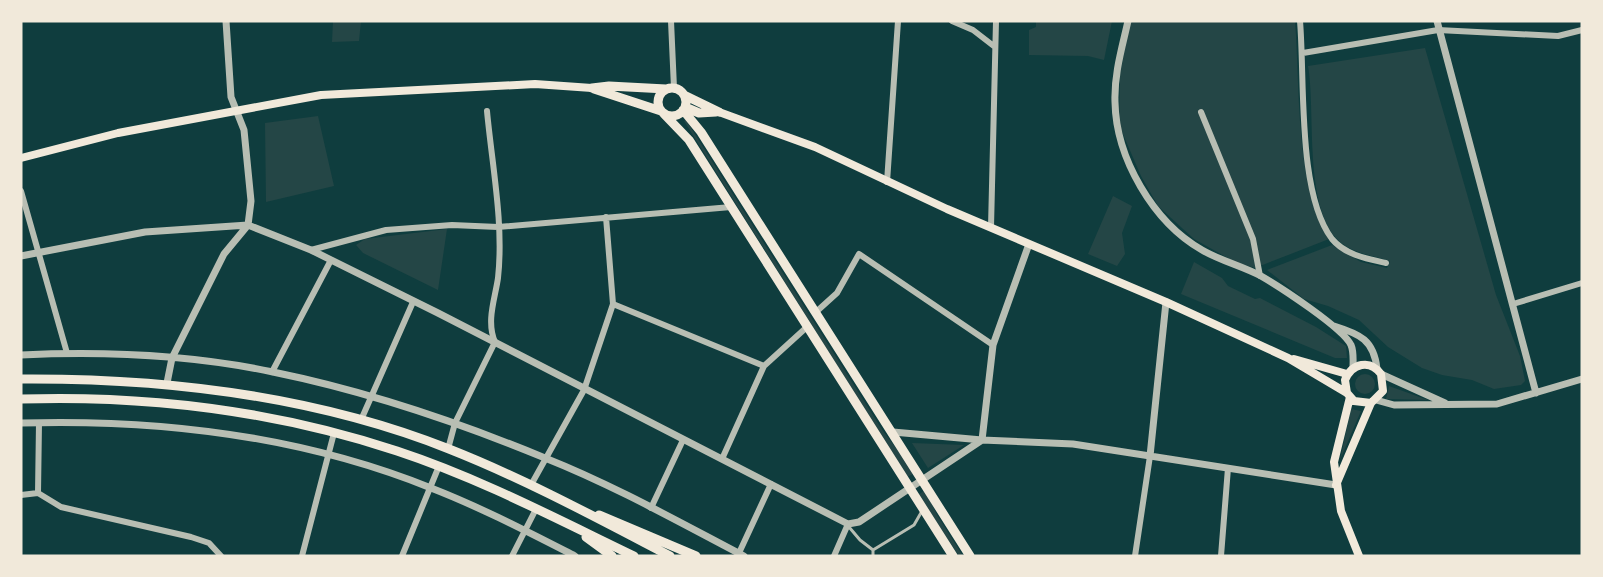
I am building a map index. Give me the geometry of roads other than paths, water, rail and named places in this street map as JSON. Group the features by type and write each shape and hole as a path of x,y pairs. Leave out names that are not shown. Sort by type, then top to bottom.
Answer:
{"main road":[{"path":"21,158 118,133 279,101 351,93 535,84 592,88 609,86 670,89 719,112 815,147 887,182 1166,302 1288,358 1359,403 1373,401"},
{"path":"592,88 608,96 676,115 684,108"},
{"path":"670,89 658,99 663,112 689,140 953,556"},
{"path":"684,95 684,108 893,432 970,556"},
{"path":"684,108 699,113 719,112"},
{"path":"1288,358 1350,371 1365,364 1379,371 1383,391 1373,401 1336,485"},
{"path":"1350,371 1344,386 1348,395 1334,462 1341,511 1359,556"},
{"path":"21,379 167,383 273,398 361,420 448,448 531,485 670,556"},
{"path":"21,399 70,398 197,405 269,417 334,433 439,466 634,556"},
{"path":"579,509 614,519 696,556"},
{"path":"572,526 612,556"}],"street":[{"path":"167,383 172,358 225,254 248,225 251,201 244,130 234,110 229,82 226,21"},
{"path":"670,89 671,21"},
{"path":"887,182 898,21"},
{"path":"952,21 973,30 994,47"},
{"path":"991,227 996,21"},
{"path":"1128,21 1116,74 1115,104 1122,140 1134,174 1150,202 1173,228 1201,250 1260,276 1334,326 1351,345 1350,371"},
{"path":"1300,21 1308,158 1314,195 1323,224 1334,241 1358,257 1386,263"},
{"path":"1437,21 1536,393"},
{"path":"1303,53 1438,30 1558,36 1582,30"},
{"path":"448,448 455,423 495,342 491,332 491,320 498,275 498,227 487,111"},
{"path":"1201,112 1253,239 1260,276"},
{"path":"21,191 67,353"},
{"path":"311,250 386,230 452,225 498,227 731,207"},
{"path":"531,485 584,390 613,304 606,217"},
{"path":"21,256 145,232 248,225 311,250 848,524 859,522 982,440 993,345 1029,244"},
{"path":"816,312 837,293 859,254 993,345"},
{"path":"272,372 331,260"},
{"path":"1513,304 1582,283"},
{"path":"361,420 369,397 414,302"},
{"path":"1135,556 1150,456 1166,302"},
{"path":"613,304 764,366"},
{"path":"722,459 764,366 808,326"},
{"path":"1334,326 1352,332 1367,341 1375,354 1379,371 1448,404"},
{"path":"21,355 67,353 172,358 272,372 369,397 455,423 547,458 741,555 771,484"},
{"path":"1373,401 1394,405 1497,404 1582,379"},
{"path":"21,423 145,426 208,432 237,435 328,454 431,487 525,530 575,556"},
{"path":"38,493 39,423"},
{"path":"893,432 982,440 1073,444 1336,485"},
{"path":"302,556 334,433"},
{"path":"651,508 684,440"},
{"path":"402,556 439,466"},
{"path":"1221,556 1228,468"},
{"path":"21,495 38,493 61,507 209,543 221,556"},
{"path":"512,556 536,509"},
{"path":"834,556 848,524"}],"lane":[{"path":"873,550 914,525 923,509"},
{"path":"848,524 860,540 873,550"},
{"path":"873,550 873,556"}]}
